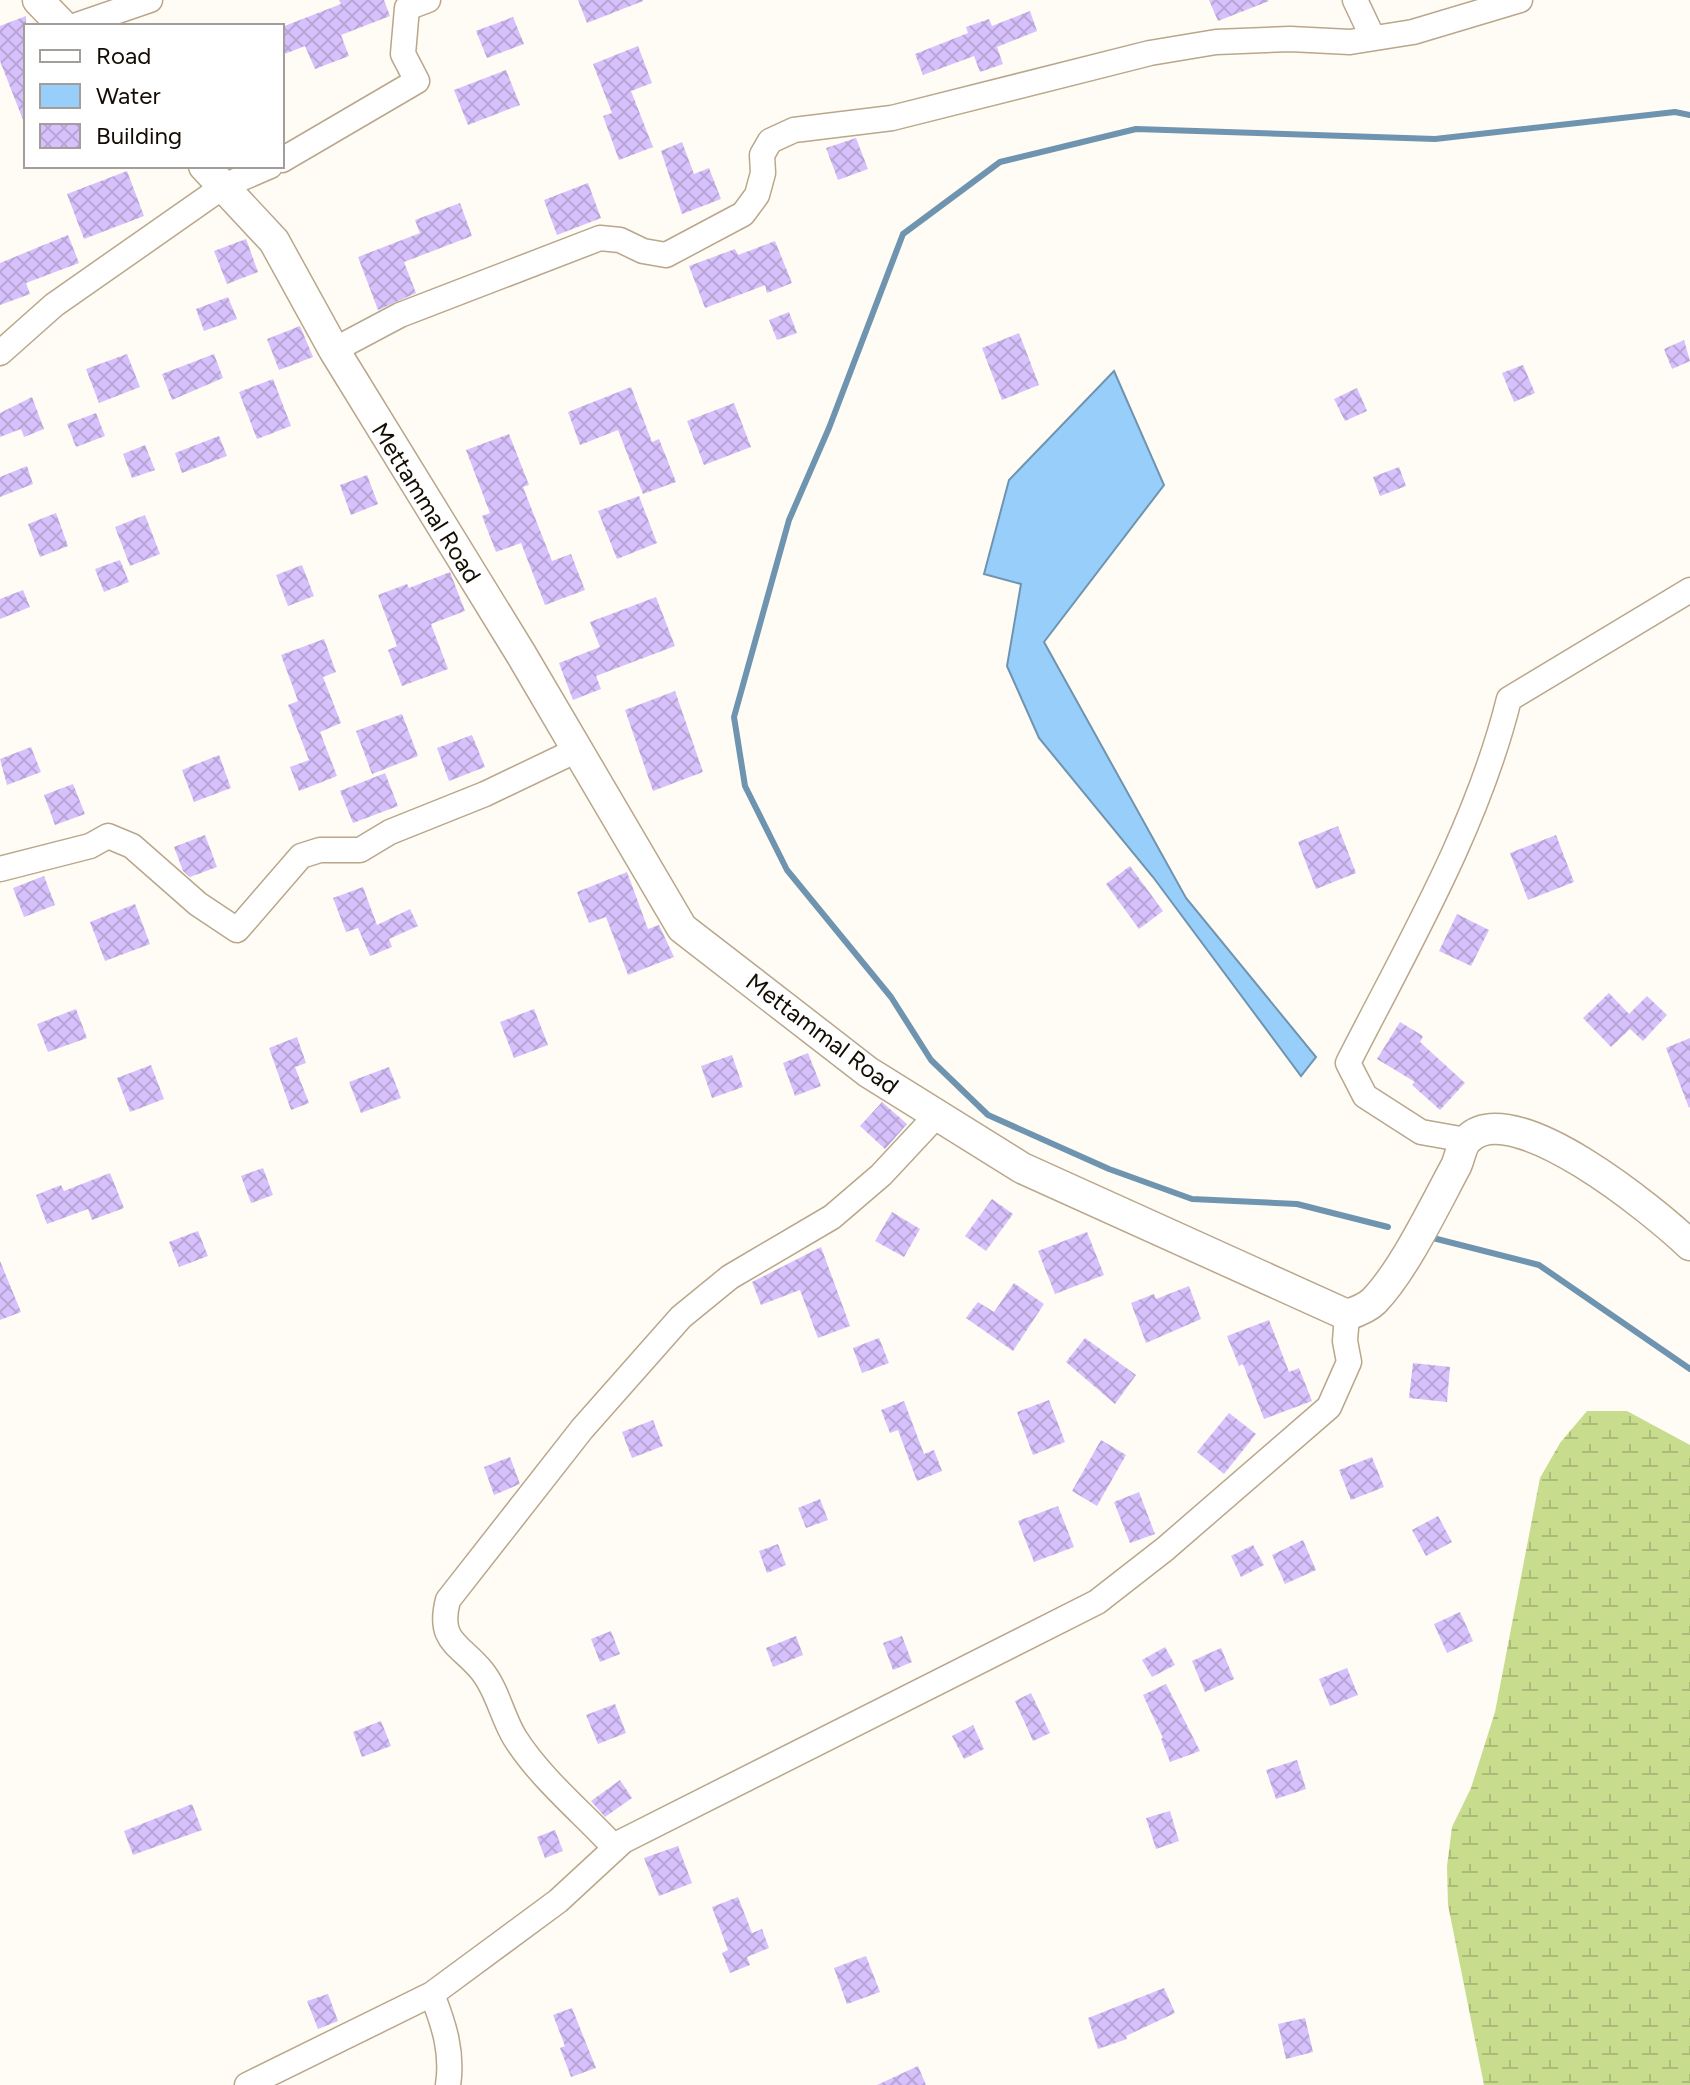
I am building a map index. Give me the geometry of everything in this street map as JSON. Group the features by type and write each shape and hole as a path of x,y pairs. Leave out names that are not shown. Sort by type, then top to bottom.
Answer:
{"main road":[{"path":"38,0 61,24"},
{"name":"Mettammal Road","path":"214,176 274,241 334,350 682,928 868,1072 1022,1168 1347,1315"},
{"path":"1347,1315 1374,1302 1428,1217 1458,1163 1466,1140 1484,1129 1511,1128 1531,1136 1621,1187 1690,1245"}],"street":[{"path":"80,24 150,0"},
{"path":"284,159 417,81 403,54 407,8 428,0"},
{"path":"1355,0 1373,38"},
{"path":"334,350 400,315 600,238 620,240 643,251 666,255 743,214 757,195 763,173 762,155 770,141 794,130 892,118 1150,53 1216,42 1290,39 1350,42 1413,32 1520,0"},
{"path":"0,353 54,305 214,176 259,168"},
{"path":"1466,1140 1421,1132 1365,1096 1348,1063 1445,872 1493,762 1509,699 1690,590"},
{"path":"0,869 90,846 108,836 132,846 198,904 237,930 301,856 320,850 360,850 390,832 485,794 577,750"},
{"path":"615,1848 540,1770 516,1739 481,1670 461,1654 446,1632 444,1617 448,1600 621,1381 681,1317 730,1277 832,1217 881,1175 937,1115"},
{"path":"247,2085 432,1994 558,1901 623,1841 1097,1602 1165,1549 1329,1407 1349,1362 1345,1341 1347,1315"},
{"path":"432,1994 447,2031 451,2066 448,2085"}],"green space":[{"path":"1587,1411 1627,1411 1690,1445 1690,2085 1484,2085 1448,1905 1447,1866 1452,1827 1471,1788 1495,1712 1540,1478 1560,1443"}],"water":[{"path":"1114,371 1164,485 1044,642 1186,898 1316,1057 1301,1076 1153,877 1039,738 1007,666 1021,584 984,574 1009,480"}],"building":[{"path":"339,0 384,0 390,16 341,35 349,56 315,69 305,46 284,54 284,26 341,4"},
{"path":"578,0 643,0 643,1 587,23"},
{"path":"1209,0 1268,0 1269,1 1218,21"},
{"path":"1030,11 1037,31 997,47 1003,64 980,72 974,56 923,75 915,54 968,33 966,27 989,19 992,26"},
{"path":"26,16 24,122 0,61 0,26"},
{"path":"513,17 524,44 487,58 476,31"},
{"path":"638,46 652,83 631,91 653,147 619,160 603,116 612,113 593,64"},
{"path":"506,70 520,105 468,125 454,90"},
{"path":"856,138 868,169 838,180 826,148"},
{"path":"682,142 694,174 709,168 721,199 682,214 661,151"},
{"path":"127,171 144,216 84,239 67,194"},
{"path":"588,183 601,218 557,235 544,200"},
{"path":"460,203 472,236 404,262 416,293 378,310 358,257 420,233 415,220"},
{"path":"68,235 79,263 26,283 30,294 0,305 0,263"},
{"path":"246,239 258,272 227,284 214,251"},
{"path":"775,241 792,283 767,293 765,285 705,308 689,266 735,249 738,255"},
{"path":"228,297 237,319 204,331 196,309"},
{"path":"789,312 797,333 777,340 769,320"},
{"path":"300,326 313,357 279,370 267,339"},
{"path":"1019,333 1039,385 1002,400 982,348"},
{"path":"1684,340 1690,361 1672,369 1664,349"},
{"path":"127,354 140,387 99,403 86,369"},
{"path":"214,354 223,378 172,400 162,374"},
{"path":"1523,365 1535,393 1514,402 1502,373"},
{"path":"273,379 291,426 257,439 239,392"},
{"path":"631,387 652,442 659,439 676,482 643,494 618,430 580,445 568,412"},
{"path":"1357,388 1367,411 1345,421 1334,399"},
{"path":"32,397 44,429 24,437 21,429 0,437 0,413"},
{"path":"734,403 751,447 704,465 687,421"},
{"path":"96,413 105,436 76,447 67,424"},
{"path":"509,434 529,485 523,487 552,561 571,554 585,590 545,605 521,543 496,552 482,516 490,513 466,450"},
{"path":"219,436 227,456 182,473 175,453"},
{"path":"145,445 155,470 132,478 123,454"},
{"path":"27,466 33,484 0,497 0,477"},
{"path":"1399,467 1406,486 1380,496 1373,477"},
{"path":"367,475 378,504 351,515 340,485"},
{"path":"639,496 657,543 617,559 598,511"},
{"path":"56,513 68,546 40,557 28,524"},
{"path":"145,515 160,554 130,566 115,527"},
{"path":"120,560 129,582 104,592 95,569"},
{"path":"302,565 314,596 288,606 276,575"},
{"path":"450,572 465,611 431,624 448,669 402,686 388,650 397,646 378,595 407,584 409,588"},
{"path":"23,590 30,607 0,619 0,599"},
{"path":"656,597 675,646 596,676 601,689 573,700 559,663 600,647 590,622"},
{"path":"324,639 336,672 323,677 341,723 320,732 337,776 299,791 290,767 309,760 288,705 298,701 281,655"},
{"path":"675,691 703,772 653,791 625,710"},
{"path":"402,714 418,756 372,774 356,731"},
{"path":"472,735 485,767 449,781 437,748"},
{"path":"31,747 41,772 7,785 0,759"},
{"path":"219,755 231,788 194,802 182,770"},
{"path":"385,773 398,806 353,823 340,791"},
{"path":"73,784 85,814 55,825 44,795"},
{"path":"1338,826 1356,873 1316,889 1298,842"},
{"path":"205,835 217,867 190,877 183,871 174,847"},
{"path":"1556,835 1574,882 1528,900 1510,853"},
{"path":"1130,866 1163,911 1139,929 1106,884"},
{"path":"627,872 648,929 659,925 674,957 628,975 606,917 589,923 577,892"},
{"path":"44,876 55,905 24,917 13,888"},
{"path":"363,887 377,925 410,909 418,926 389,939 392,947 370,956 358,928 346,932 333,898"},
{"path":"135,904 150,944 105,961 90,922"},
{"path":"1457,914 1489,930 1471,966 1439,951"},
{"path":"1609,993 1629,1014 1647,996 1667,1015 1643,1041 1630,1029 1611,1047 1583,1018"},
{"path":"76,1009 87,1038 48,1052 37,1024"},
{"path":"534,1009 548,1045 514,1058 500,1022"},
{"path":"1400,1022 1423,1036 1420,1042 1465,1083 1440,1110 1412,1085 1415,1082 1377,1059"},
{"path":"297,1037 306,1063 295,1067 309,1103 291,1110 269,1048"},
{"path":"1690,1038 1690,1107 1689,1108 1666,1048"},
{"path":"808,1053 821,1086 795,1096 783,1063"},
{"path":"732,1055 743,1087 712,1098 701,1066"},
{"path":"151,1065 164,1099 130,1112 117,1078"},
{"path":"389,1067 401,1098 361,1113 349,1082"},
{"path":"882,1102 907,1124 885,1149 860,1126"},
{"path":"263,1168 273,1195 251,1203 241,1176"},
{"path":"110,1173 124,1208 92,1220 88,1209 47,1224 36,1195 61,1185 64,1191"},
{"path":"992,1199 1013,1214 986,1251 965,1236"},
{"path":"892,1212 920,1229 904,1257 875,1241"},
{"path":"198,1231 208,1256 179,1267 169,1242"},
{"path":"1087,1232 1104,1275 1055,1294 1038,1251"},
{"path":"821,1247 850,1326 818,1338 800,1290 761,1305 752,1282"},
{"path":"0,1261 21,1312 0,1320"},
{"path":"1014,1283 1044,1304 1013,1351 966,1318 978,1302 994,1312"},
{"path":"1189,1286 1201,1319 1146,1343 1131,1303 1154,1294 1156,1299"},
{"path":"1269,1320 1289,1372 1299,1368 1312,1401 1264,1419 1243,1364 1239,1366 1227,1336"},
{"path":"879,1338 889,1363 862,1373 853,1348"},
{"path":"1085,1338 1136,1375 1115,1404 1066,1362"},
{"path":"1413,1363 1450,1367 1447,1402 1409,1398"},
{"path":"1049,1400 1065,1442 1033,1455 1017,1412"},
{"path":"904,1401 924,1454 934,1450 942,1471 917,1481 898,1430 890,1433 881,1410"},
{"path":"1229,1413 1256,1434 1224,1474 1197,1452"},
{"path":"653,1420 663,1446 632,1458 622,1432"},
{"path":"1101,1440 1126,1455 1097,1506 1072,1491"},
{"path":"510,1457 520,1484 494,1495 484,1467"},
{"path":"1372,1457 1384,1487 1351,1500 1339,1470"},
{"path":"1139,1492 1155,1534 1130,1543 1114,1502"},
{"path":"820,1499 828,1520 806,1528 798,1508"},
{"path":"1058,1506 1074,1547 1034,1562 1018,1521"},
{"path":"1438,1516 1452,1542 1426,1556 1412,1530"},
{"path":"1303,1540 1316,1570 1285,1584 1272,1555"},
{"path":"778,1544 786,1565 767,1573 759,1551"},
{"path":"1253,1545 1264,1565 1241,1577 1231,1556"},
{"path":"1460,1612 1473,1641 1447,1653 1434,1624"},
{"path":"611,1631 620,1654 600,1662 591,1639"},
{"path":"796,1636 803,1655 773,1667 766,1648"},
{"path":"902,1636 912,1662 893,1670 883,1643"},
{"path":"1165,1647 1175,1665 1152,1677 1142,1660"},
{"path":"1221,1648 1234,1679 1205,1692 1192,1661"},
{"path":"1347,1668 1358,1695 1330,1706 1319,1679"},
{"path":"1166,1684 1200,1751 1170,1762 1163,1738 1143,1695"},
{"path":"1031,1693 1050,1733 1033,1741 1015,1701"},
{"path":"615,1704 626,1733 598,1744 586,1715"},
{"path":"381,1721 391,1746 362,1757 353,1732"},
{"path":"973,1725 984,1749 964,1759 952,1736"},
{"path":"1297,1760 1306,1789 1276,1799 1266,1770"},
{"path":"620,1780 632,1798 605,1817 591,1801"},
{"path":"192,1804 202,1830 133,1855 124,1831"},
{"path":"1170,1811 1179,1841 1156,1849 1146,1818"},
{"path":"555,1830 563,1851 545,1858 537,1837"},
{"path":"678,1846 692,1883 659,1896 644,1858"},
{"path":"738,1897 752,1933 762,1929 769,1948 747,1957 750,1965 730,1973 722,1953 728,1950 712,1907"},
{"path":"866,1956 880,1992 847,2004 834,1968"},
{"path":"1164,1988 1175,2013 1126,2036 1127,2039 1098,2049 1088,2018"},
{"path":"328,1994 338,2021 318,2029 307,2001"},
{"path":"572,2008 596,2068 571,2077 560,2048 565,2046 553,2015"},
{"path":"1305,2018 1313,2052 1286,2059 1278,2024"},
{"path":"918,2066 926,2085 877,2085"}],"waterway":[{"path":"1388,1227 1297,1204 1192,1199 1109,1169 988,1115 931,1060 891,997 787,870 745,786 734,717 789,520 829,428 903,234 1000,162 1136,129 1435,139 1675,112 1690,115"},
{"path":"1429,1237 1539,1265 1690,1369"}]}
